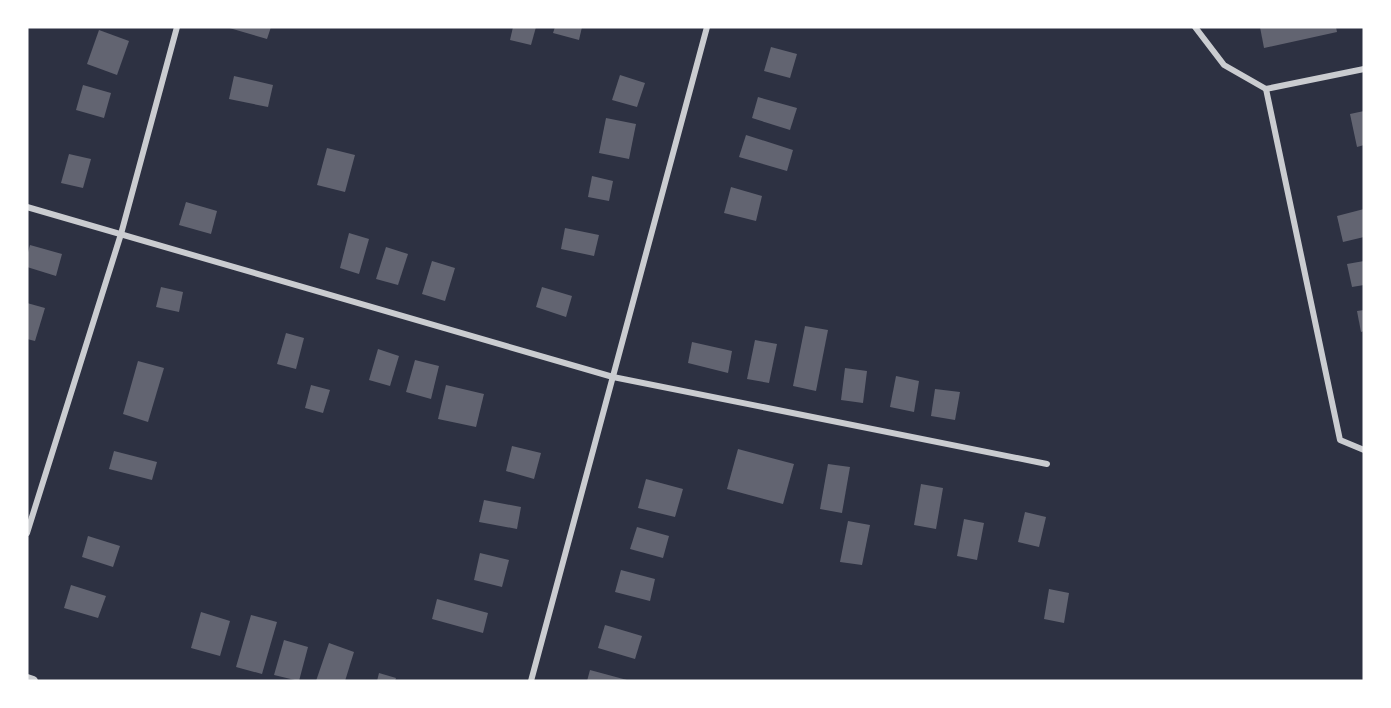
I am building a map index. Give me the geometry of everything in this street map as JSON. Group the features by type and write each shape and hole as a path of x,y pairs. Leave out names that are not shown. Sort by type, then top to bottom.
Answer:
{"street":[{"path":"27,533 121,234 177,27"},
{"path":"531,681 707,27"},
{"path":"1195,27 1224,65 1266,89 1364,69"},
{"path":"1266,89 1340,440 1364,450"},
{"path":"27,207 613,377 1047,464"},
{"path":"27,679 33,681"}],"building":[{"path":"226,27 271,27 267,39"},
{"path":"513,27 536,27 531,45 510,40"},
{"path":"555,27 582,27 579,40 553,33"},
{"path":"1260,27 1336,27 1337,32 1264,48"},
{"path":"99,30 129,41 117,75 87,64"},
{"path":"771,47 797,54 790,78 764,71"},
{"path":"620,75 645,83 637,107 612,100"},
{"path":"234,76 273,85 268,107 229,99"},
{"path":"83,85 111,93 104,118 76,110"},
{"path":"758,97 797,108 790,130 752,118"},
{"path":"1364,111 1364,145 1357,147 1350,114"},
{"path":"606,118 636,124 629,159 599,153"},
{"path":"746,135 793,150 787,171 739,157"},
{"path":"327,148 355,155 345,192 317,185"},
{"path":"69,154 91,159 83,188 61,183"},
{"path":"592,176 613,181 609,201 588,197"},
{"path":"731,187 762,196 756,221 724,213"},
{"path":"186,202 217,211 211,234 179,225"},
{"path":"1364,209 1364,237 1343,242 1337,216"},
{"path":"565,228 599,235 594,256 561,249"},
{"path":"349,233 369,239 359,274 340,268"},
{"path":"30,245 62,254 56,276 27,267"},
{"path":"386,247 408,254 398,285 376,279"},
{"path":"432,261 455,268 445,301 422,294"},
{"path":"1364,261 1364,285 1352,287 1347,264"},
{"path":"161,287 183,292 179,312 156,307"},
{"path":"542,287 572,296 566,317 536,307"},
{"path":"27,303 45,308 35,341 27,339"},
{"path":"1364,310 1364,331 1361,332 1357,311"},
{"path":"805,326 828,330 816,391 793,386"},
{"path":"286,333 304,338 296,369 277,364"},
{"path":"755,340 777,344 769,383 747,379"},
{"path":"692,342 732,351 728,373 688,363"},
{"path":"378,349 399,356 390,386 369,380"},
{"path":"415,360 439,366 431,399 406,392"},
{"path":"138,361 164,368 148,422 123,414"},
{"path":"845,368 867,371 863,403 841,400"},
{"path":"896,376 919,381 914,412 890,407"},
{"path":"311,385 330,390 323,413 305,408"},
{"path":"446,385 484,394 476,427 438,419"},
{"path":"935,389 960,392 955,420 931,416"},
{"path":"512,446 541,453 534,479 506,471"},
{"path":"738,449 794,464 783,504 727,489"},
{"path":"114,451 157,462 152,480 109,469"},
{"path":"828,464 850,467 842,513 820,509"},
{"path":"646,479 683,489 675,517 638,508"},
{"path":"921,484 943,488 936,529 914,525"},
{"path":"484,500 521,507 517,529 479,522"},
{"path":"1025,512 1046,517 1039,547 1018,542"},
{"path":"964,519 984,523 977,560 957,556"},
{"path":"848,521 870,525 862,565 840,562"},
{"path":"637,527 669,536 663,558 630,549"},
{"path":"88,536 120,546 113,567 82,557"},
{"path":"480,553 509,560 502,587 474,580"},
{"path":"621,570 655,579 650,601 615,592"},
{"path":"71,585 106,596 98,618 64,608"},
{"path":"1049,589 1069,593 1064,623 1044,619"},
{"path":"437,599 488,613 483,633 432,619"},
{"path":"201,612 230,621 220,656 191,648"},
{"path":"251,615 277,622 262,674 236,667"},
{"path":"605,625 642,636 635,659 598,648"},
{"path":"284,640 308,647 299,681 274,675"},
{"path":"329,643 354,652 345,681 316,681"},
{"path":"590,670 627,680 627,681 587,681"},
{"path":"379,673 396,678 395,681 377,681"}]}
